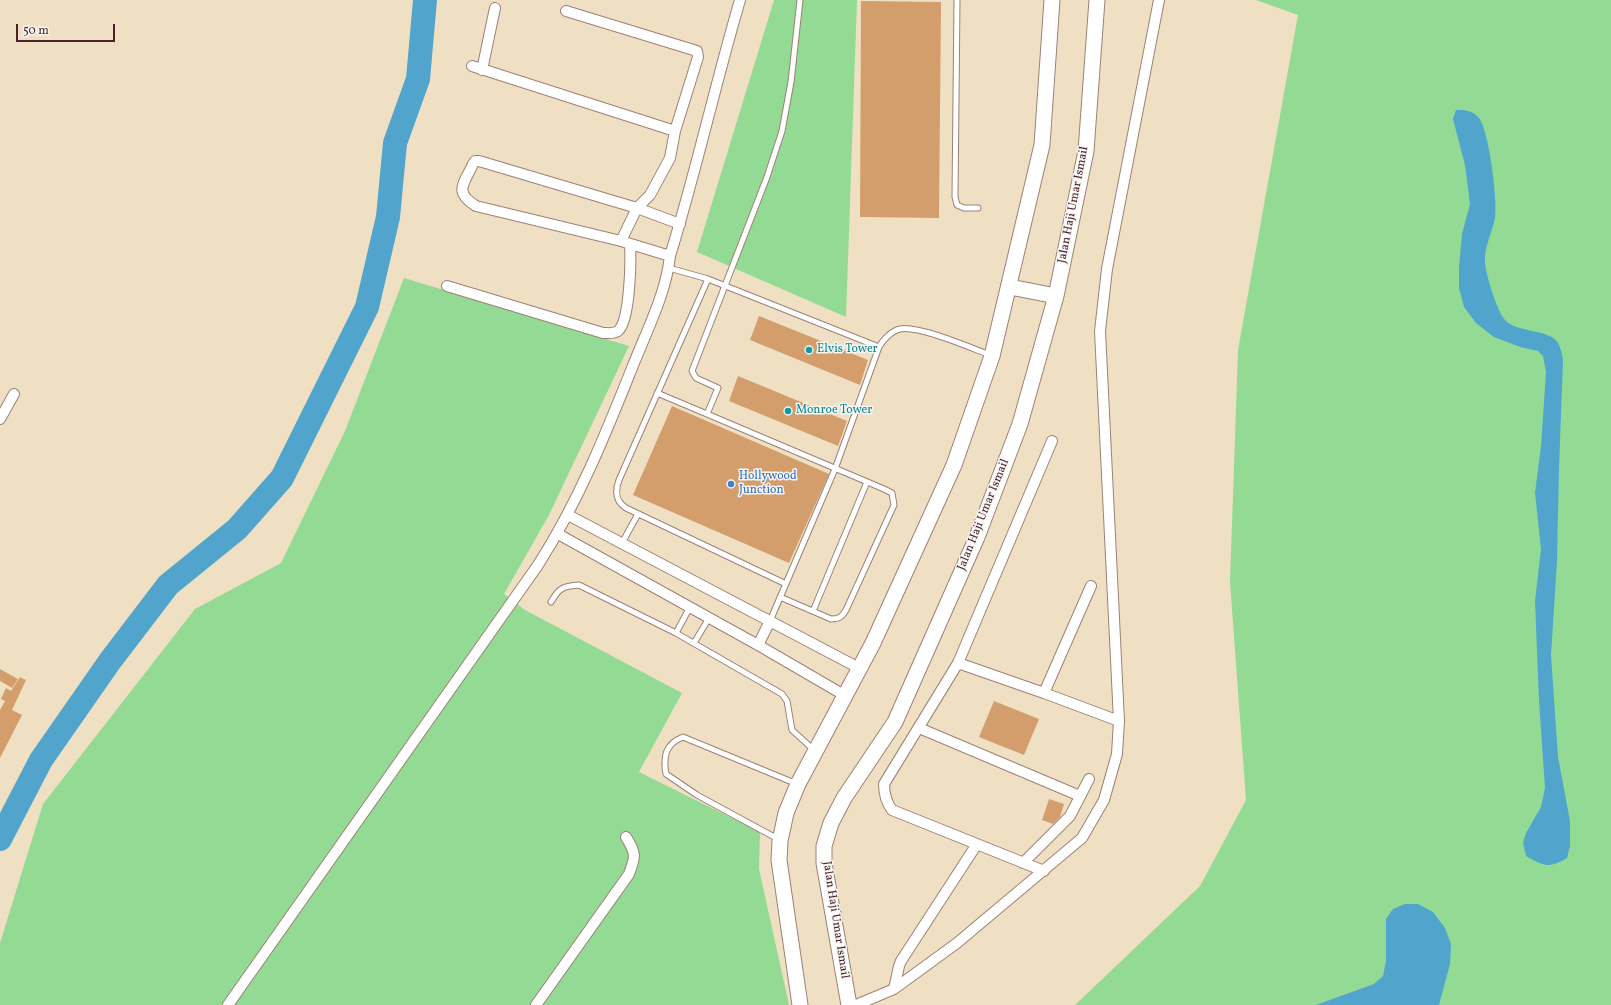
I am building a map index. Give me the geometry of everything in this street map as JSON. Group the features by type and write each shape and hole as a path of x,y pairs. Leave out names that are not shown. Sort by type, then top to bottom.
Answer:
{"main road":[{"path":"800,1005 780,860 780,841 786,813 798,784 872,642 954,465 992,356 1010,287 1042,145 1052,0"},
{"name":"Jalan Haji Umar Ismail","path":"849,1005 824,863 824,846 831,823 844,798 895,722 977,538 1020,424 1056,296 1086,151 1097,0"},
{"path":"1010,287 1056,296"}],"street":[{"path":"228,1005 538,565 558,534 568,515 596,458 661,297 669,268 670,256 680,224 722,59 740,0"},
{"path":"856,1005 894,989 957,943 1082,838 1104,800 1117,754 1119,721 1100,331 1106,269 1159,0"},
{"path":"495,8 477,68 676,131"},
{"path":"447,286 603,333 612,334 618,331 623,324 629,292 626,243 637,208 650,195 670,158 676,131 698,57 696,51 566,11"},
{"path":"670,256 626,243 476,206 466,200 462,188 473,164 475,161 479,161 637,208 680,224"},
{"path":"0,419 14,394"},
{"path":"1044,871 892,810 887,804 884,784 958,663 1052,441"},
{"path":"568,515 859,668"},
{"path":"558,534 758,645 844,695"},
{"path":"1044,693 1091,586"},
{"path":"758,645 770,621"},
{"path":"958,663 1119,721"},
{"path":"919,728 1080,796"},
{"path":"1023,863 1070,816 1089,779"},
{"path":"536,1005 629,874 635,860 635,852 626,837"},
{"path":"894,989 901,961 977,844"}],"lane":[{"path":"707,414 718,386 696,378 692,371 767,176 782,131 791,82 800,0"},
{"path":"958,0 956,197 957,205 964,208 978,208"},
{"path":"669,268 708,279 879,347"},
{"path":"708,279 616,487 617,497 620,504 638,514 786,584"},
{"path":"770,621 835,469 879,347 883,340 899,329 910,329 955,342 992,356"},
{"path":"657,393 892,493 894,505 842,616 838,619 831,619 780,597"},
{"path":"813,611 867,482"},
{"path":"622,543 638,514"},
{"path":"551,602 557,593 565,586 579,585 694,642 782,694 787,701 792,730 815,751"},
{"path":"676,633 690,607"},
{"path":"694,642 709,618"},
{"path":"780,841 697,795 666,774 664,762 668,749 674,740 683,737 798,784"}],"green space":[{"path":"774,0 857,0 846,317 697,252"},
{"path":"1256,0 1611,0 1611,1005 1075,1005 1200,886 1246,800 1230,582 1238,350 1298,15"},
{"path":"404,278 629,346 549,515 504,594 525,610 682,693 639,772 760,832 759,869 789,1005 0,1005 0,943 43,804 195,609 281,563 345,431"}],"water":[{"path":"1456,110 1465,110 1478,117 1486,135 1489,149 1494,182 1496,210 1487,246 1485,263 1495,301 1505,320 1511,324 1542,333 1555,340 1560,347 1563,360 1557,561 1551,655 1558,757 1570,821 1570,846 1567,858 1550,865 1542,864 1526,856 1523,843 1526,833 1541,807 1545,788 1539,701 1535,601 1541,549 1535,493 1541,446 1546,372 1543,356 1538,351 1520,347 1494,337 1476,323 1464,307 1459,288 1459,267 1462,234 1470,204 1465,165 1453,119"},
{"path":"1405,904 1418,904 1433,912 1445,928 1451,944 1450,964 1439,1005 1316,1005 1374,984 1383,976 1386,961 1386,919 1393,909"}],"building":[{"path":"861,1 941,2 939,218 860,217"},
{"name":"Elvis Tower","path":"759,316 868,360 860,385 750,340"},
{"name":"Monroe Tower","path":"738,376 847,421 838,446 729,401"},
{"name":"Hollywood Junction","path":"672,406 829,474 789,563 633,495"},
{"path":"0,669 18,679 12,688 0,681"},
{"path":"20,677 26,680 12,710 22,715 0,758 0,710 5,701 1,699 6,688 11,691"},
{"path":"994,701 1039,719 1024,755 979,737"},
{"path":"1049,799 1064,804 1060,817 1053,824 1042,820"}],"waterway":[{"path":"0,839 41,760 110,661 168,585 237,529 282,478 367,307 388,217 395,143 418,79 425,0"}],"place":[{"name":"Elvis Tower","path":"809,350"},
{"name":"Monroe Tower","path":"788,411"},
{"name":"Hollywood Junction","path":"731,484"}]}
